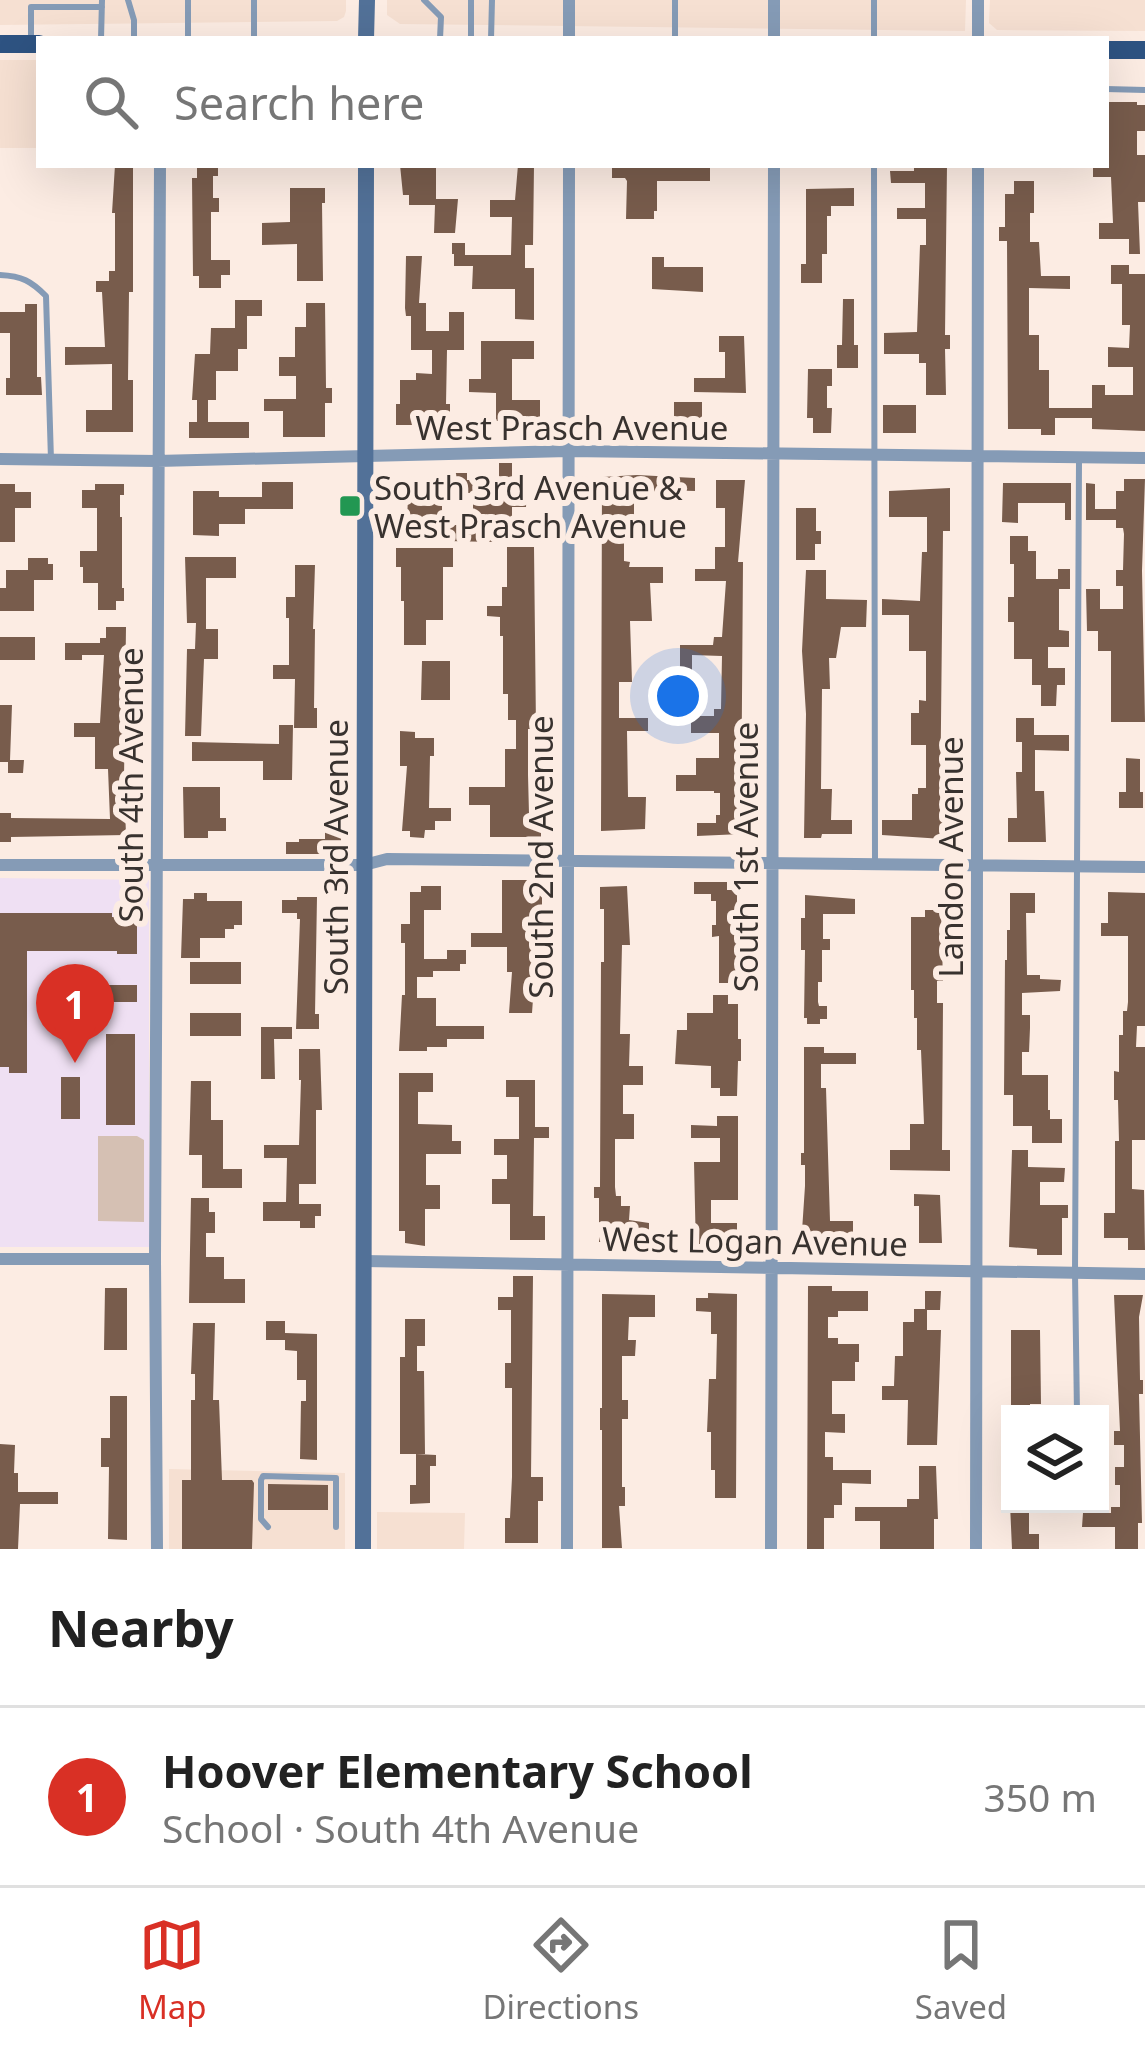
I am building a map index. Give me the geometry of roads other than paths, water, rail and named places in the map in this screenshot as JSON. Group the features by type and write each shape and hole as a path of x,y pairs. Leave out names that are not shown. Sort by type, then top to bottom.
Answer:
{"main road":[{"path":"0,44 35,44"},
{"path":"1109,50 1145,50"}],"street":[{"path":"366,36 367,0"},
{"path":"569,0 569,36"},
{"path":"774,0 774,36"},
{"path":"978,0 978,36"},
{"name":"South 4th Avenue","path":"157,1549 160,168"},
{"name":"South 3rd Avenue","path":"363,1549 366,168"},
{"name":"South 2nd Avenue","path":"567,1549 569,168"},
{"name":"South 1st Avenue","path":"771,1549 774,168"},
{"name":"Landon Avenue","path":"976,1549 978,168"},
{"name":"West Prasch Avenue","path":"0,459 568,452 1145,458"},
{"path":"0,866 364,865 387,859 1145,867"},
{"path":"0,1258 155,1259"},
{"name":"West Logan Avenue","path":"364,1261 1145,1274"}],"lane":[{"path":"128,0 134,36"},
{"path":"188,0 188,36"},
{"path":"254,0 254,36"},
{"path":"424,0 441,17 440,36"},
{"path":"471,0 471,36"},
{"path":"491,36 492,0"},
{"path":"675,0 675,36"},
{"path":"874,0 874,36"},
{"path":"35,44 31,7 102,4 101,36"},
{"path":"1109,89 1145,90"},
{"path":"874,168 874,863"},
{"path":"0,275 31,280 46,296 51,460"},
{"path":"1077,1405 1079,457"},
{"path":"268,1527 261,1519 263,1476 336,1478 336,1527"}],"place":[{"name":"South 3rd Avenue & West Prasch Avenue","path":"350,506"},
{"name":"Hoover Elementary School","path":"75,1063"}]}
